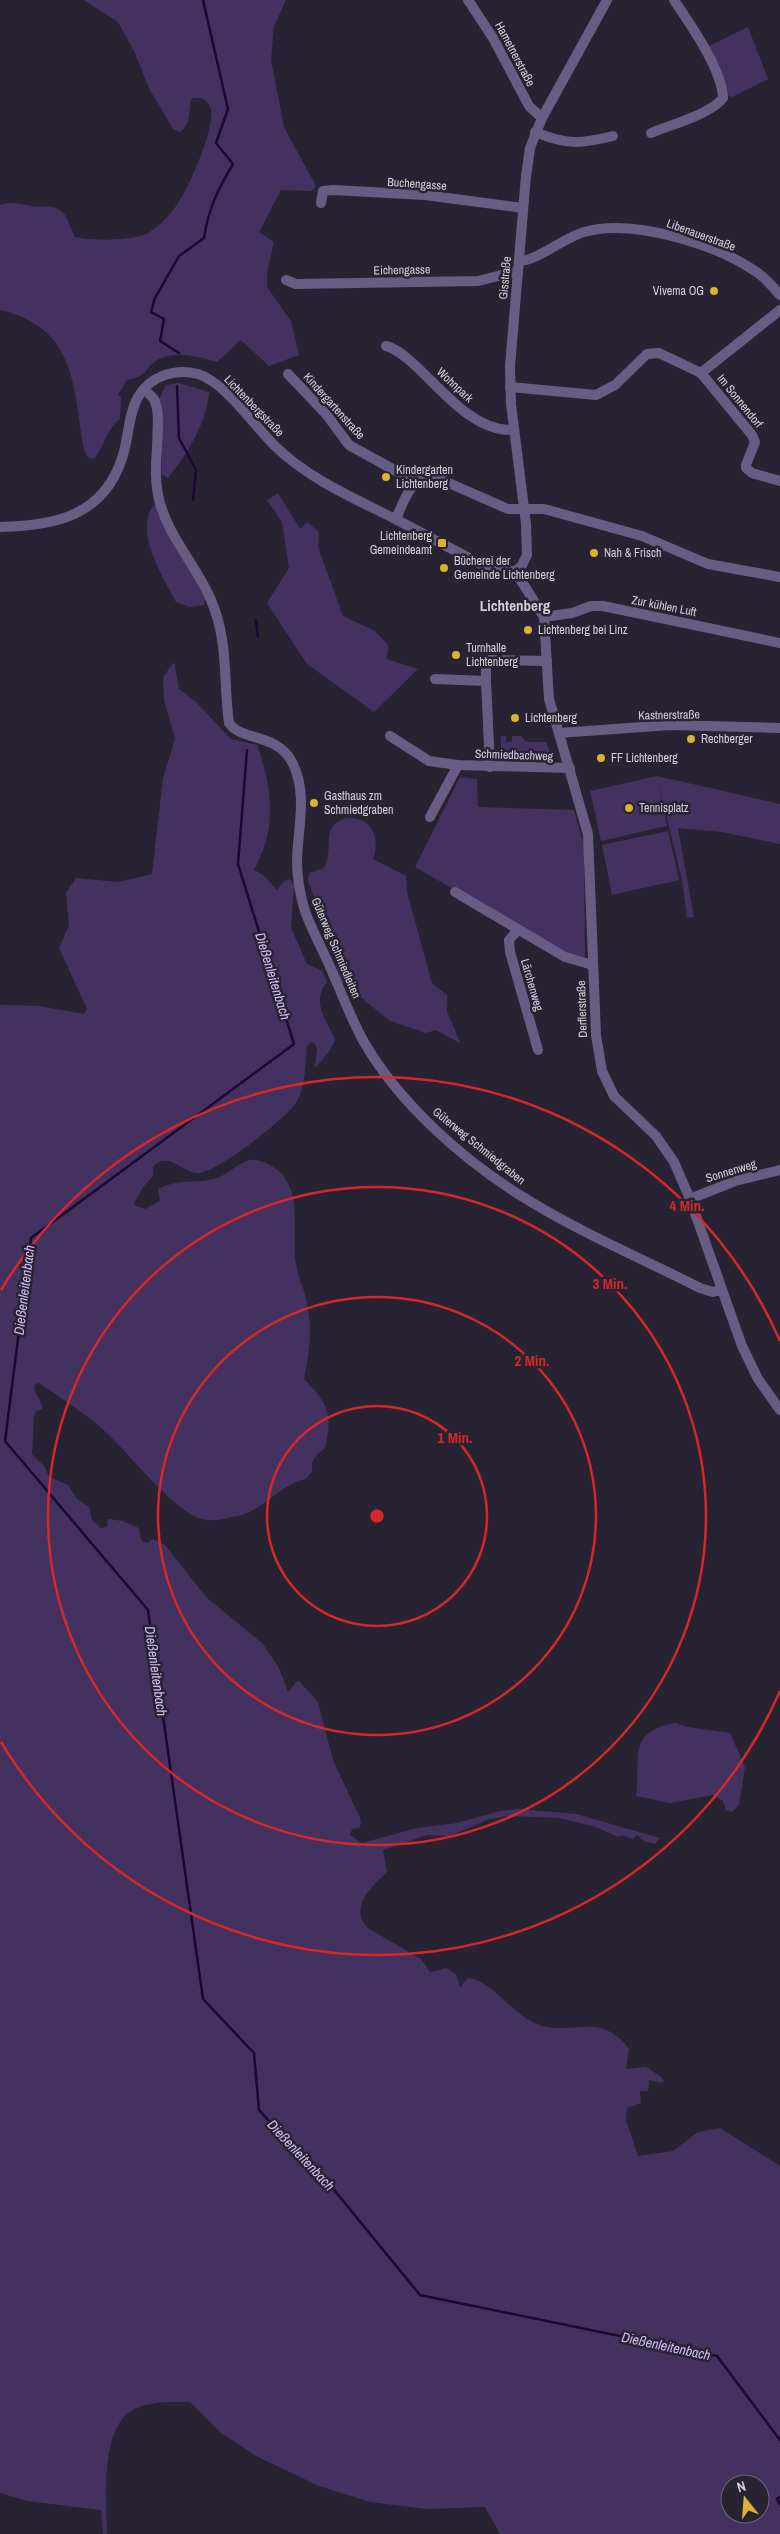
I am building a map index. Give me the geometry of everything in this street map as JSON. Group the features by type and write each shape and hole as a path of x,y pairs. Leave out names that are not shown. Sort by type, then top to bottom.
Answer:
{"street":[{"name":"Hametnerstraße","path":"468,0 493,38 529,106 542,118"},
{"name":"Gisstraße","path":"515,571 521,567 527,555 524,508 510,388 527,163 535,132 607,0"},
{"path":"651,133 705,110 719,103 723,98 720,83 704,46 674,0"},
{"path":"535,132 556,141 570,143 613,136"},
{"name":"Buchengasse","path":"321,203 322,190 333,190 425,195 523,208"},
{"name":"Libenauerstraße","path":"518,266 566,238 585,231 600,228 626,227 669,235 715,251 756,271 780,295"},
{"name":"Eichengasse","path":"286,280 296,284 478,281 518,266"},
{"path":"701,373 780,310"},
{"name":"Wohnpark","path":"386,346 396,350 411,362 473,418 503,430 514,430"},
{"name":"Im Sonnendorf","path":"510,388 596,395 616,385 647,354 656,353 701,373 754,439 746,468 752,473 780,481"},
{"name":"Lichtenbergstraße","path":"144,389 152,382 169,374 183,372 205,377 224,392 266,438 302,468 336,490 495,571 515,571"},
{"name":"Kindergartenstraße","path":"288,374 326,414 349,445 416,482"},
{"path":"0,527 53,523 77,514 97,500 113,479 121,463 134,407 144,389"},
{"name":"Güterweg Schmiedleiten","path":"144,389 154,399 158,414 156,475 160,503 173,534 208,593 223,638 229,723 236,730 277,745 292,763 301,799 297,862 301,897 309,920 359,1033"},
{"path":"396,519 416,482 422,478 433,476 508,509 544,508 642,536 708,564 780,577"},
{"name":"Derflerstraße","path":"515,571 544,617 549,699 570,768 589,842 596,1045 604,1078 618,1102 656,1136 669,1153 690,1199 748,1361 780,1410"},
{"name":"Zur kühlen Luft","path":"544,617 572,613 591,606 603,606 780,642"},
{"path":"490,767 486,681 486,664 488,660 547,661"},
{"path":"435,679 486,681"},
{"name":"Kastnerstraße","path":"559,733 670,725 780,728"},
{"name":"Schmiedbachweg","path":"390,736 429,761 490,767 570,768"},
{"name":"Schmiedbachweg","path":"430,817 458,765"},
{"name":"Lärchenweg","path":"455,892 565,957 593,965"},
{"name":"Lärchenweg","path":"518,930 509,940 510,952 538,1050"},
{"name":"Güterweg Schmiedgraben","path":"359,1033 382,1070 413,1108 444,1137 505,1186 534,1204 700,1288 713,1292 721,1290"},
{"name":"Sonnenweg","path":"690,1199 735,1181 780,1170"}],"shaded area":[{"path":"84,0 286,0 274,26 271,60 284,127 316,186 312,191 281,190 259,232 274,242 267,273 267,287 291,321 299,355 269,366 241,340 217,362 196,356 181,355 166,356 159,359 140,376 127,380 118,395 121,397 120,419 112,427 94,459 88,458 84,450 73,383 67,363 58,346 44,331 25,319 0,310 0,205 15,203 54,207 65,215 75,237 112,240 133,238 148,233 172,211 188,184 205,143 211,119 211,110 209,104 202,98 192,98 187,125 180,132 173,129 149,88 134,51 118,22"},
{"path":"748,27 768,79 732,97 727,95 709,46"},
{"path":"179,383 209,392 204,415 195,438 168,478 161,474 162,456 152,444 152,429 156,406 166,385"},
{"path":"278,493 300,529 307,522 319,532 318,547 343,616 375,631 389,646 386,659 418,669 374,712 307,664 267,603 289,568 282,522 267,500"},
{"path":"155,504 205,596 204,605 189,607 176,602 158,567 148,539 147,526 149,514"},
{"path":"174,662 179,689 196,702 231,739 257,745 267,777 270,808 266,839 254,870 263,875 277,890 284,881 290,879 294,886 291,928 307,964 323,971 327,982 322,990 320,1004 324,1018 335,1040 328,1053 315,1068 317,1048 314,1043 310,1043 307,1046 302,1090 296,1103 279,1121 234,1156 206,1171 191,1172 169,1161 158,1162 153,1167 153,1176 144,1186 134,1203 136,1206 145,1209 160,1201 158,1189 175,1183 217,1178 250,1160 258,1160 268,1164 280,1173 288,1183 292,1195 296,1264 309,1313 310,1342 304,1379 319,1395 326,1410 328,1418 327,1437 325,1448 314,1458 312,1472 306,1479 288,1486 253,1510 226,1519 213,1520 202,1519 179,1506 101,1428 76,1408 39,1383 34,1385 34,1389 42,1409 36,1411 34,1416 32,1454 44,1466 49,1477 68,1485 77,1499 89,1507 92,1520 101,1528 107,1527 108,1519 123,1521 139,1528 141,1540 147,1543 153,1539 165,1545 206,1597 263,1644 279,1668 288,1692 298,1680 318,1702 333,1760 360,1818 361,1824 359,1828 352,1829 350,1835 362,1843 417,1828 457,1823 501,1811 518,1809 576,1814 660,1838 655,1844 644,1841 637,1835 632,1839 621,1835 618,1837 596,1827 559,1818 506,1816 487,1820 450,1836 427,1835 383,1850 387,1872 364,1898 360,1913 362,1920 368,1928 421,1959 430,1972 446,1968 456,1974 460,1987 468,1978 477,1980 494,1991 519,2013 537,2024 562,2028 596,2027 607,2030 618,2037 629,2049 626,2069 646,2067 664,2081 661,2083 649,2080 648,2091 640,2091 641,2103 627,2108 626,2120 638,2156 673,2151 698,2132 720,2128 780,2166 780,2534 500,2534 485,2507 426,2509 370,2502 319,2486 258,2457 221,2433 190,2402 157,2403 141,2406 127,2414 119,2424 109,2453 107,2471 107,2534 103,2534 101,2510 27,2501 0,2493 0,1005 39,1006 84,1014 87,1009 59,948 69,925 66,893 76,878 118,882 152,874 163,778 175,739 164,700 163,677"},
{"path":"501,736 506,736 506,742 512,742 512,736 521,736 526,742 546,742 552,758 501,759"},
{"path":"657,776 780,804 780,844 722,832 678,828 694,917 687,918 682,880 659,785 667,826 601,841 590,791"},
{"path":"460,777 477,779 478,807 574,810 584,846 585,957 565,953 415,867"},
{"path":"346,818 355,818 368,824 375,836 376,843 373,859 406,876 407,892 432,983 447,995 447,1011 460,1043 436,1030 426,1033 390,1021 341,981 308,880 309,873 324,868 327,860 330,832 333,826"},
{"name":"Tennisplatz","path":"668,831 679,880 612,895 602,845"},
{"path":"675,1723 688,1727 730,1733 745,1767 739,1805 732,1812 726,1810 723,1801 713,1795 670,1803 636,1796 639,1749 642,1741 649,1733 659,1727"}],"waterway":[{"name":"Dießenleitenbach","path":"179,353 160,341 164,319 151,312 155,298 179,256 204,238 214,200 233,164 216,143 228,109 203,0"},
{"name":"Dießenleitenbach","path":"177,386 179,438 196,470 193,500"},
{"name":"Dießenleitenbach","path":"256,620 258,637"},
{"name":"Dießenleitenbach","path":"247,750 238,864 294,1044 31,1238 5,1441 148,1610 203,1999 254,2053 259,2110 281,2134 308,2158 420,2295 717,2356 780,2440"},
{"name":"Dießenleitenbach","path":"780,2497 777,2499 780,2504"}],"place":[{"name":"Vivema OG","path":"714,291"},
{"name":"Kindergarten Lichtenberg","path":"386,477"},
{"name":"Lichtenberg Gemeindeamt","path":"442,543"},
{"name":"Nah & Frisch","path":"594,553"},
{"name":"Bücherei der Gemeinde Lichtenberg","path":"444,568"},
{"name":"Lichtenberg bei Linz","path":"528,630"},
{"name":"Turnhalle Lichtenberg","path":"456,655"},
{"name":"Lichtenberg","path":"515,718"},
{"name":"Rechberger","path":"691,739"},
{"name":"FF Lichtenberg","path":"601,758"},
{"name":"Gasthaus zm Schmiedgraben","path":"314,803"},
{"name":"Tennisplatz","path":"629,808"}],"district":[{"name":"Lichtenberg","path":"515,606"}]}
